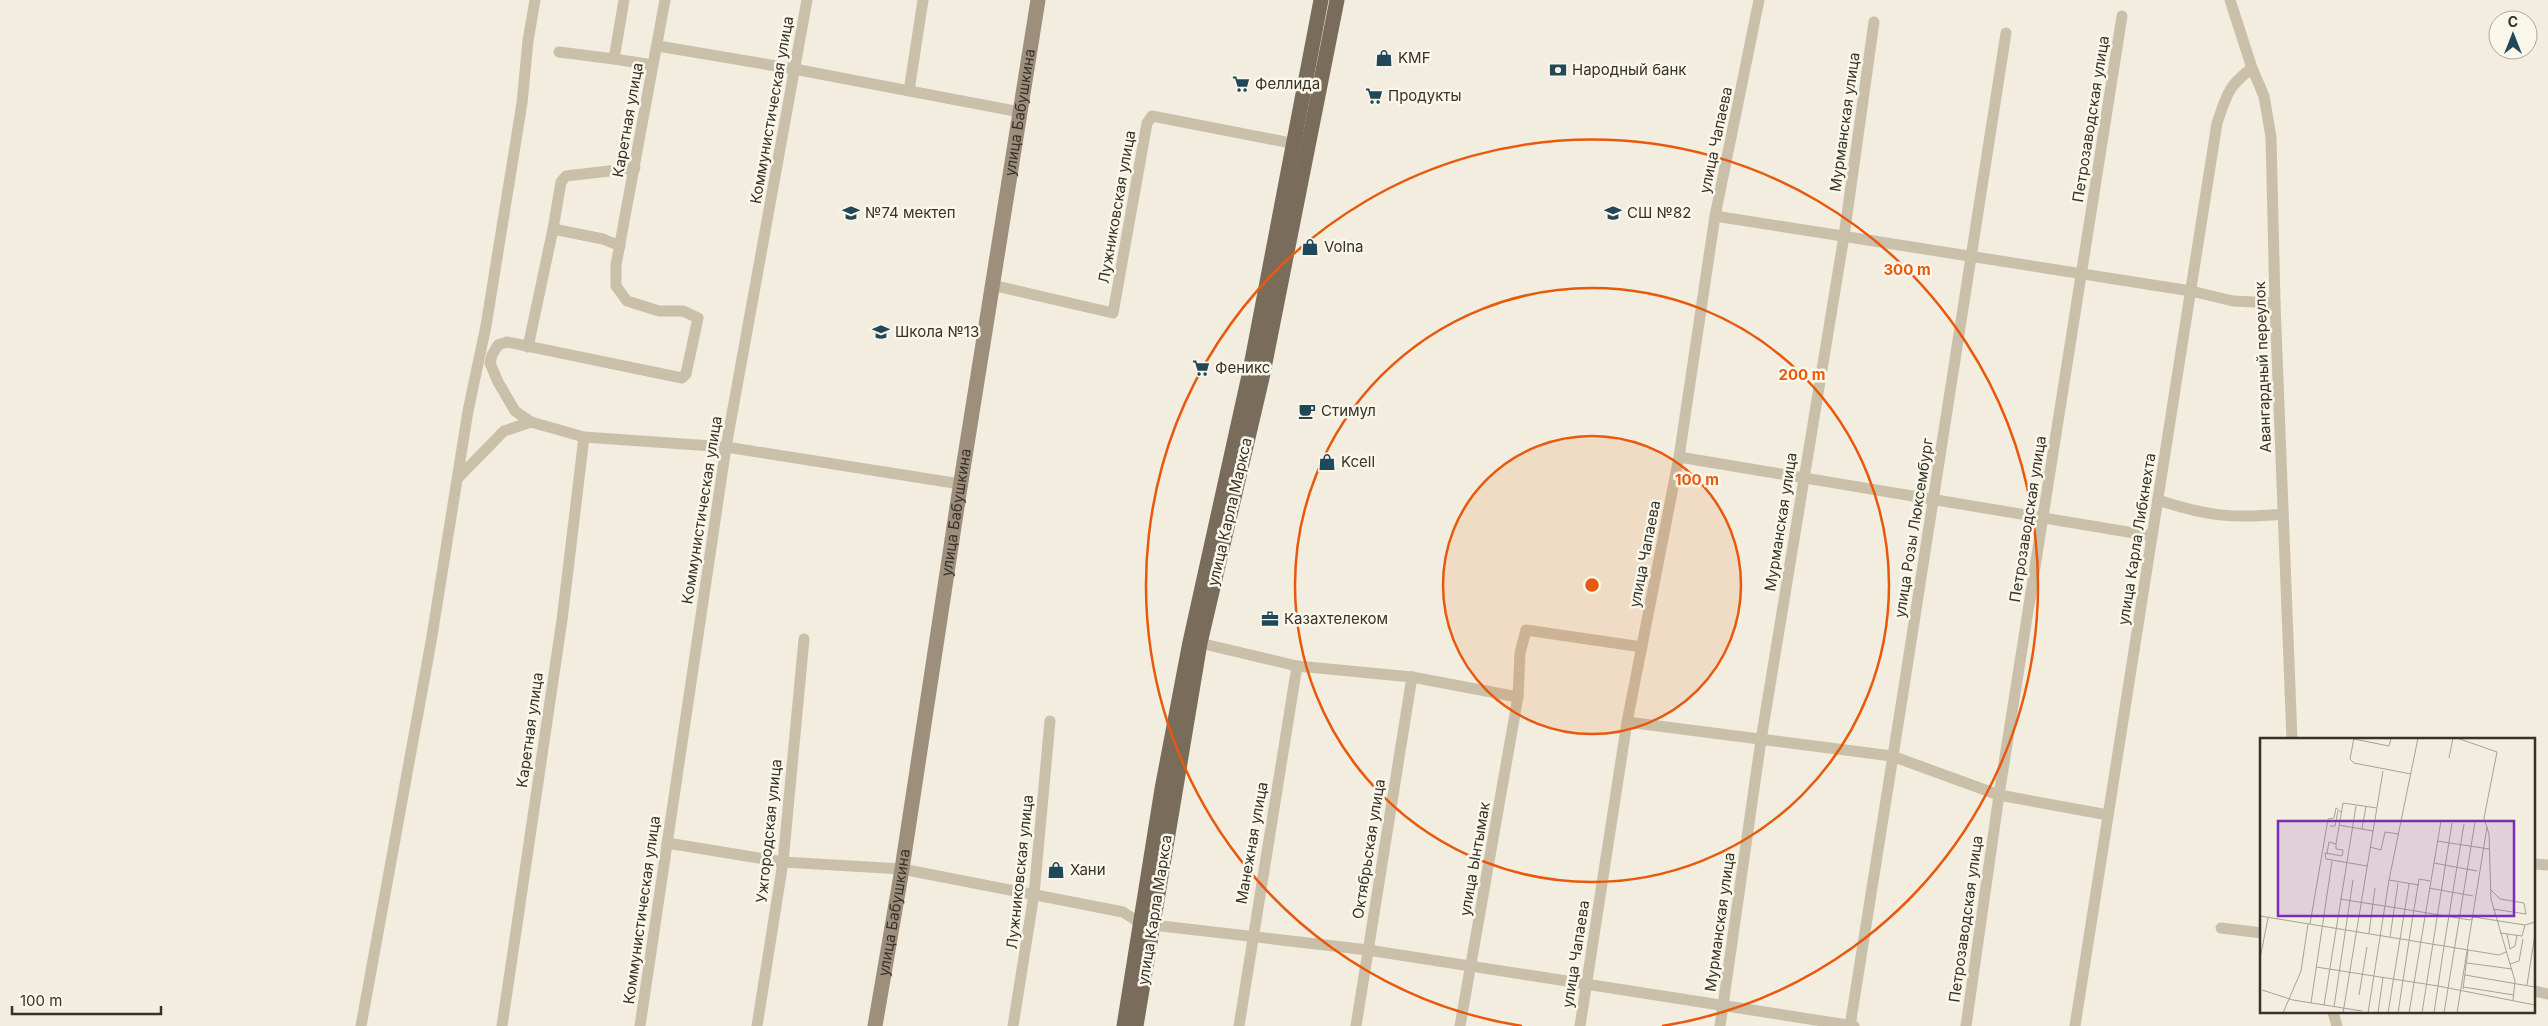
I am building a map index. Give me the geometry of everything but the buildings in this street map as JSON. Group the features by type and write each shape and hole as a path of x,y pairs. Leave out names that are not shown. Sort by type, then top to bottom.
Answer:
{"main road":[{"name":"улица Карла Маркса","path":"1136,1026 1162,789 1190,642 1250,371 1292,143 1321,0"},
{"name":"улица Карла Маркса","path":"1124,1026 1146,924 1200,643 1262,378 1337,0"}],"street":[{"path":"361,1026 432,642 468,411 487,354 535,0"},
{"path":"614,59 624,0"},
{"name":"Каретная улица","path":"528,347 685,377 698,318 683,311 659,312 627,301 616,286 616,265 666,0"},
{"name":"Коммунистическая улица","path":"640,1026 726,447 807,0"},
{"path":"909,91 923,0"},
{"name":"улица Бабушкина","path":"875,1026 902,869 960,484 1038,0"},
{"name":"улица Чапаева","path":"1580,1026 1627,722 1680,457 1715,216 1759,0"},
{"name":"Авангардный переулок","path":"2230,0 2252,68 2264,96 2271,136 2275,303 2293,738"},
{"name":"Петрозаводская улица","path":"1966,1026 2000,795 2122,16"},
{"name":"Мурманская улица","path":"1720,1026 1761,740 1844,236 1874,22"},
{"name":"улица Розы Люксембург","path":"1851,1026 1892,756 1935,500 2006,34"},
{"path":"658,46 794,69 1020,112"},
{"path":"559,52 653,65"},
{"name":"улица Карла Либкнехта","path":"2075,1026 2217,123 2228,90 2252,68"},
{"name":"Лужниковская улица","path":"992,285 1113,313 1148,119 1152,116 1308,146"},
{"path":"487,354 498,345 507,342 528,347 561,182 566,176 635,168"},
{"path":"1715,216 1973,256 2233,300 2275,303"},
{"path":"553,229 602,239 620,246"},
{"path":"487,354 498,382 515,411 531,422 584,437 726,447 960,484"},
{"path":"458,478 504,431 531,422"},
{"name":"Каретная улица","path":"502,1026 562,620 584,437"},
{"path":"1680,457 2152,536"},
{"path":"2158,500 2192,511 2225,517 2283,514"},
{"name":"улица Ынтымак","path":"1460,1026 1518,697 1520,653 1526,630 1642,647"},
{"name":"Ужгородская улица","path":"758,1026 782,862 804,639"},
{"path":"1200,643 1298,666 1412,677 1518,697"},
{"name":"Манежная улица","path":"1239,1026 1298,666"},
{"name":"Октябрьская улица","path":"1356,1026 1412,677"},
{"name":"Лужниковская улица","path":"1013,1026 1034,894 1050,721"},
{"path":"1627,722 1892,756 2000,795 2108,815"},
{"path":"667,843 782,862 902,869 1123,912 1146,924 1252,938 1368,950 1724,1004 1851,1026"},
{"path":"2221,928 2260,933"}],"place":[{"name":"KMF","path":"1384,58"},
{"name":"Народный банк","path":"1558,70"},
{"name":"Феллида","path":"1241,84"},
{"name":"Продукты","path":"1374,96"},
{"name":"№74 мектеп","path":"851,213"},
{"name":"СШ №82","path":"1613,213"},
{"name":"Volna","path":"1310,247"},
{"name":"Школа №13","path":"881,332"},
{"name":"Феникс","path":"1201,368"},
{"name":"Стимул","path":"1307,411"},
{"name":"Kcell","path":"1327,462"},
{"name":"Казахтелеком","path":"1270,619"},
{"name":"Хани","path":"1056,870"}]}
